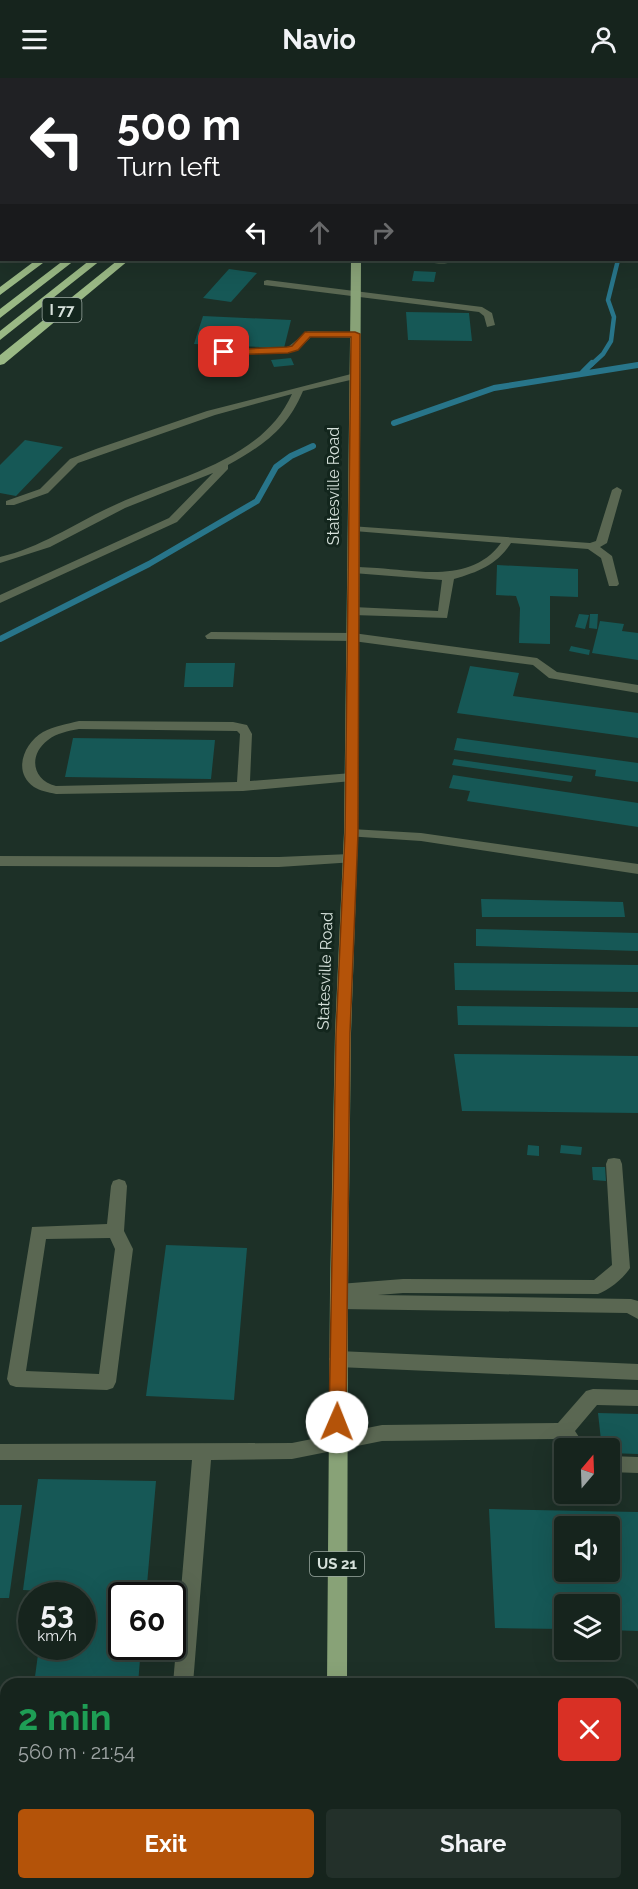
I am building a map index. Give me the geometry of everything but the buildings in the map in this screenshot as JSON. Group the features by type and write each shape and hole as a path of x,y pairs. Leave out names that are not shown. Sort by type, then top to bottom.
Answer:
{"highway":[{"path":"0,292 41,261"},
{"name":"I 77","path":"0,315 69,261"},
{"name":"I 77","path":"0,337 95,261"},
{"name":"I 77","path":"0,361 123,261"}],"main road":[{"name":"Statesville Road","path":"337,1678 338,1359 343,1033 351,859 356,261"}],"lane":[{"path":"267,283 356,296 482,310 489,315 490,326"},
{"path":"224,352 288,350 295,348 308,334 355,334"},
{"path":"10,503 44,491 74,461 100,451 211,413 355,376"},
{"path":"0,599 172,520 228,462 263,438 285,418 297,399 299,389"},
{"path":"4,560 124,505 228,462"},
{"path":"354,528 591,546 601,543 617,490"},
{"path":"354,570 448,578 483,566 500,555 508,540"},
{"path":"591,546 606,556 613,584"},
{"path":"353,611 443,615 448,578"},
{"path":"211,636 353,637 537,662 554,675 638,689"},
{"path":"243,787 246,734 242,728 232,726 79,725 56,730 40,740 31,755 28,773 33,781 42,788 56,790 243,787 352,777"},
{"path":"351,833 421,837 638,869"},
{"path":"0,861 279,862 351,859"},
{"path":"339,1297 403,1286 598,1287 621,1268 614,1164"},
{"path":"115,1231 38,1232 16,1379 107,1382 124,1249 115,1231 119,1186"},
{"path":"339,1297 631,1306 638,1312"},
{"path":"338,1359 638,1372"},
{"path":"0,1452 292,1451 382,1433 563,1431 593,1397 638,1398"},
{"path":"563,1431 569,1438"},
{"path":"183,1678 202,1451"},
{"path":"620,1465 638,1466"}],"waterway":[{"path":"591,365 603,354 611,341 614,317 608,300 618,261"},
{"path":"583,372 592,363"},
{"path":"394,423 494,388 638,365"},
{"path":"0,639 149,564 257,501 276,467 291,456 313,446"}],"route":[{"path":"224,352 288,350 295,348 308,334 355,334 351,833 343,1033 337,1422"}]}
